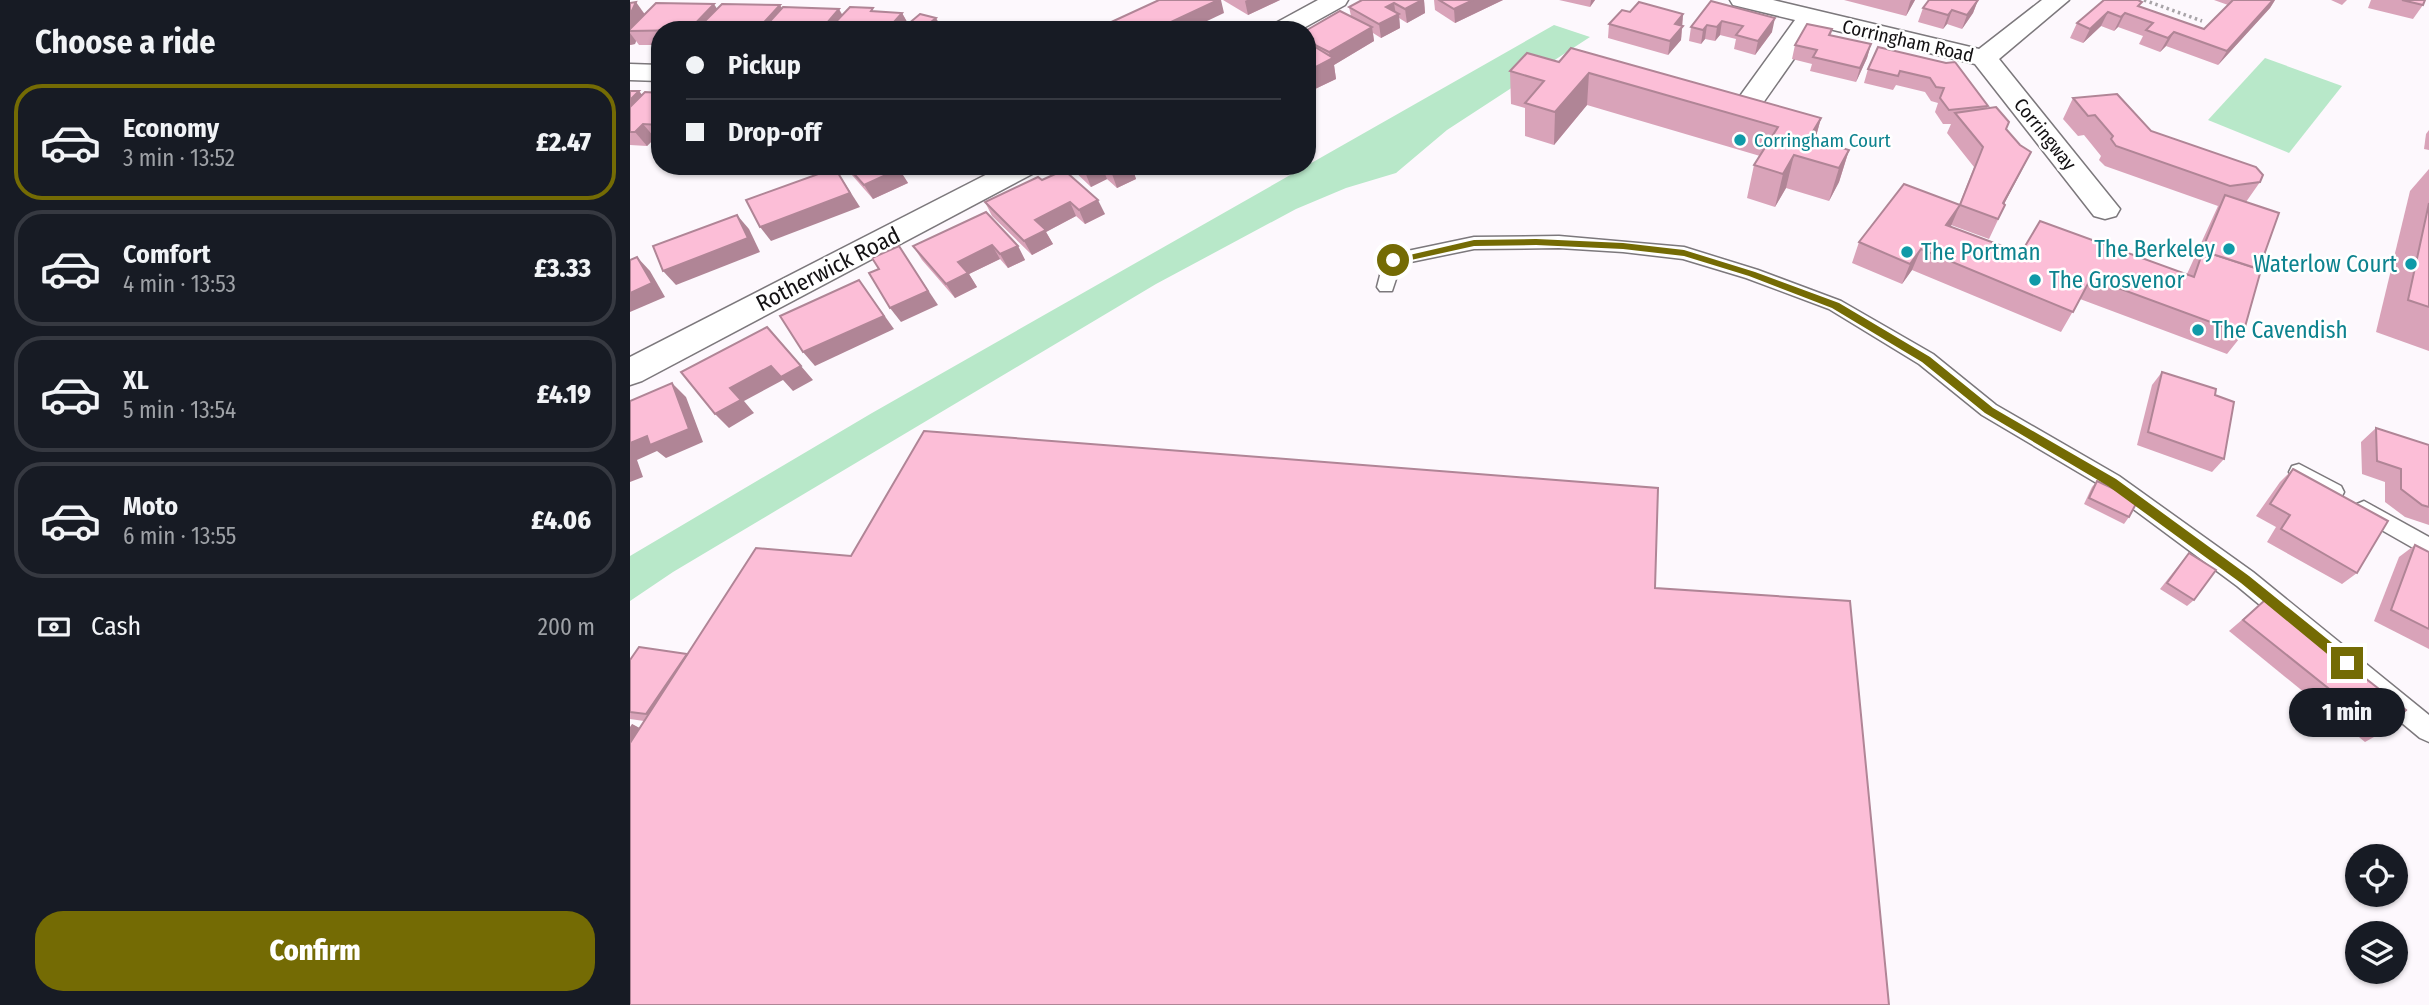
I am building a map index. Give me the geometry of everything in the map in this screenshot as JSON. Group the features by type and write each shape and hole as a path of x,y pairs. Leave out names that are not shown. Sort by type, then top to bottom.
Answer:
{"street":[{"path":"1298,21 1336,0"},
{"name":"Corringham Road","path":"1742,0 1984,58 2057,0"},
{"path":"1715,106 1752,117 1810,18"},
{"name":"Corringway","path":"1984,58 2105,209"},
{"path":"630,72 651,73"},
{"name":"Rotherwick Road","path":"630,372 996,175"}],"lane":[{"path":"1386,286 1393,260 1427,251 1474,243 1559,243 1684,253 1752,274 1835,305 1926,359 1989,410 2112,482 2245,579 2429,730"},
{"path":"2299,472 2429,548"}],"path":[{"path":"2144,0 2202,21"}],"green space":[{"path":"1554,25 1590,37 1447,130 1396,173 1346,188 1296,209 1156,284 673,572 630,601 630,556 872,413 1290,175 1316,175 1316,160"},
{"path":"2265,58 2342,86 2289,153 2208,120"}],"building":[{"path":"1159,0 1218,0 1173,21 1114,21"},
{"path":"1362,0 1422,0 1405,9 1394,3 1386,7 1399,14 1379,24 1349,7"},
{"path":"1439,0 1473,0 1454,9"},
{"path":"1929,0 1978,0 1967,15 1952,10 1948,15 1923,8"},
{"path":"2104,0 2138,0 2142,2 2138,6 2204,29 2233,0 2273,0 2227,51 2174,32 2168,38 2146,30 2153,23 2125,13 2121,17 2108,12 2090,29 2077,23"},
{"path":"2402,0 2425,0 2423,5"},
{"path":"1711,1 1775,18 1758,41 1736,35 1743,26 1722,21 1717,27 1707,25 1703,30 1691,27"},
{"path":"636,2 630,15 630,3"},
{"path":"1639,2 1683,14 1675,24 1683,26 1670,41 1609,24 1622,10 1630,12"},
{"path":"656,3 714,4 698,21 651,21 651,31 630,29"},
{"path":"722,4 780,5 765,21 705,21"},
{"path":"783,7 839,9 829,21 770,21"},
{"path":"850,7 902,13 895,21 837,21"},
{"path":"1340,11 1372,27 1329,52 1316,46 1316,25"},
{"path":"920,14 936,18 932,21 912,21"},
{"path":"1807,24 1832,29 1829,35 1871,44 1860,68 1813,57 1817,50 1795,45"},
{"path":"1878,47 1946,63 1955,62 1988,106 1949,110 1940,98 1944,88 1936,87 1930,78 1900,71 1898,76 1868,69"},
{"path":"1316,48 1333,58 1316,67"},
{"path":"1571,48 1821,118 1809,138 1849,150 1839,168 1794,155 1783,174 1754,165 1778,127 1589,73 1555,112 1525,103 1544,81 1510,71 1527,53 1559,62"},
{"path":"630,91 639,91 630,100"},
{"path":"645,92 651,92 651,124 643,124 635,132 630,132 630,107"},
{"path":"2117,94 2151,131 2256,167 2263,175 2260,182 2230,186 2116,146 2111,139 2113,136 2095,115 2088,116 2073,98"},
{"path":"1996,107 2009,122 2006,129 2020,145 2031,152 2003,203 2005,205 1998,219 1960,205 1983,147 1955,113"},
{"path":"816,175 839,175 850,193 760,227 746,200"},
{"path":"855,175 886,175 864,185"},
{"path":"1053,175 1070,175 1098,200 1079,210 1070,202 1035,220 1046,230 1024,241 985,202 1038,177 1042,180"},
{"path":"1904,184 1960,205 1946,225 2021,253 2040,221 2194,277 2203,251 2261,270 2243,334 2091,278 2073,312 1921,249 1910,264 1859,242"},
{"name":"The Berkeley","path":"2225,195 2279,213 2259,269 2203,251 2199,257"},
{"path":"2429,203 2429,307 2408,300"},
{"path":"986,212 1018,246 1000,254 992,245 958,262 968,273 946,284 913,246"},
{"path":"737,215 748,238 663,271 653,246"},
{"path":"899,246 928,291 890,308 869,273 879,269 872,258"},
{"path":"637,257 652,283 630,293 630,260"},
{"path":"859,280 884,316 803,352 780,316"},
{"path":"767,327 801,366 781,377 771,366 730,388 741,400 715,414 681,372"},
{"path":"2162,372 2216,389 2215,395 2234,402 2224,459 2148,432"},
{"path":"672,383 689,429 650,445 647,436 630,443 630,401"},
{"path":"2376,428 2429,445 2429,507 2422,505 2401,489 2401,469 2377,461"},
{"path":"924,431 1658,488 1655,588 1850,601 1889,1005 630,1005 630,743 756,548 851,556"},
{"path":"2293,469 2388,521 2357,573 2281,529 2290,515 2270,504"},
{"path":"2097,481 2138,500 2129,517 2089,498"},
{"path":"2415,545 2429,552 2429,629 2391,610"},
{"path":"2189,553 2216,570 2194,600 2167,583"},
{"path":"2265,600 2406,710 2383,732 2243,620"},
{"path":"639,647 687,654 646,714 630,712 630,660"}],"place":[{"name":"Corringham Court","path":"1740,140"},
{"name":"The Berkeley","path":"2229,249"},
{"name":"The Portman","path":"1907,252"},
{"name":"Waterlow Court","path":"2411,264"},
{"name":"The Grosvenor","path":"2035,280"},
{"name":"The Cavendish","path":"2198,330"}],"route":[{"path":"1393,260 1474,243 1536,242 1623,246 1684,253 1752,274 1835,305 1926,359 1989,410 2112,482 2245,579 2347,663"}]}
